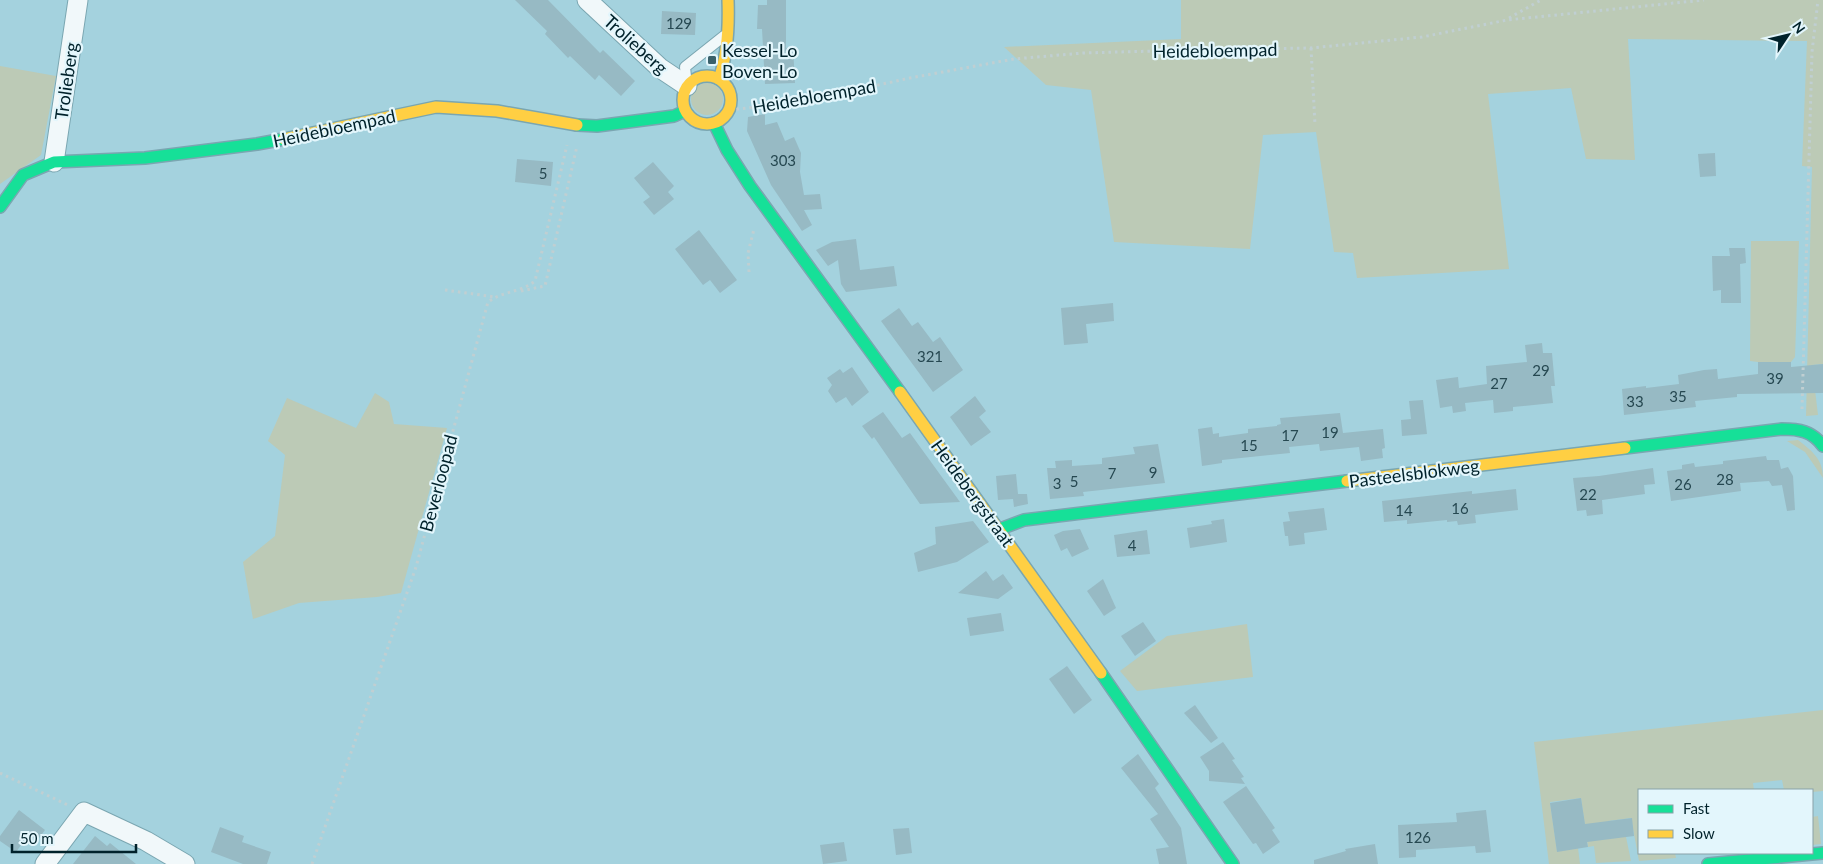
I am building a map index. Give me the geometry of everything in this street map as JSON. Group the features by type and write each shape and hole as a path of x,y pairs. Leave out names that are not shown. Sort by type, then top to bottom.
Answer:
{"street":[{"name":"Trolieberg","path":"54,162 78,0"},
{"name":"Trolieberg","path":"587,0 660,68 687,86"},
{"path":"719,79 725,61 729,33 728,0"},
{"path":"700,76 719,79 728,88 731,103 728,110 720,120 706,124 698,122 685,111 683,98 687,86 700,76"},
{"name":"Heidebloempad","path":"0,207 23,175 54,162 145,158 257,144 436,107 497,111 578,125 597,126 674,116 685,111"},
{"name":"Heidebergstraat","path":"714,122 732,159 768,211 1139,725 1233,864"},
{"name":"Pasteelsblokweg","path":"1000,530 1024,520 1782,429 1802,430"},
{"path":"1802,430 1813,434 1823,446"},
{"path":"46,864 84,812 146,841 185,864"},
{"path":"1708,864 1823,854"}],"lane":[{"path":"687,86 685,67 729,33"}],"path":[{"path":"1507,20 1540,0"},
{"name":"Heidebloempad","path":"728,110 801,102 910,78 1014,59 1162,51 1311,48 1422,37 1507,20 1704,0"},
{"path":"1802,430 1812,52 1818,0"},
{"path":"1311,48 1315,125"},
{"path":"445,290 495,297 545,286 578,125"},
{"path":"495,297 527,288 535,281 568,138 578,125"},
{"path":"749,272 749,243 756,226 768,211"},
{"name":"Beverloopad","path":"312,864 416,567 488,302 495,297"},
{"path":"0,773 84,812"}],"green space":[{"path":"1181,0 1823,0 1823,364 1812,365 1818,415 1806,416 1812,167 1802,166 1807,41 1628,39 1635,160 1586,159 1571,88 1488,94 1509,269 1357,278 1353,253 1334,252 1316,132 1263,135 1250,249 1114,242 1091,90 1046,85 1004,47 1181,39"},
{"path":"0,66 56,76 41,155 0,184"},
{"path":"707,83 713,84 718,88 722,93 722,105 718,110 713,114 707,115 701,114 696,110 692,105 691,99 692,93 696,88 701,84"},
{"path":"1751,241 1799,241 1795,357 1791,362 1750,361"},
{"path":"375,393 389,402 394,424 447,428 401,593 377,597 299,603 253,619 243,562 275,536 285,455 268,441 287,398 356,428"},
{"path":"1798,440 1819,461 1823,478 1805,452 1787,441"},
{"path":"1247,624 1253,677 1137,691 1120,671 1167,636"},
{"path":"1823,710 1823,791 1784,789 1782,780 1753,783 1754,789 1638,789 1638,854 1675,854 1676,858 1639,861 1631,818 1608,821 1626,837 1631,861 1596,863 1594,846 1588,847 1581,798 1550,802 1557,851 1578,848 1580,864 1549,864 1534,742"},
{"path":"1818,816 1821,844 1813,845 1813,817"}],"building":[{"path":"515,0 548,0 600,53 603,50 635,81 621,96 599,75 595,80 570,56 568,58 545,34 547,31"},
{"path":"767,0 786,0 786,48 793,47 795,83 765,84 762,29 757,29 758,5 767,5"},
{"path":"662,11 696,13 695,35 661,34"},
{"path":"765,114 765,125 777,122 785,141 794,137 801,153 800,172 804,195 820,194 822,209 804,210 812,225 802,231 771,185 747,131 748,117"},
{"path":"1715,153 1716,176 1700,177 1698,154"},
{"path":"517,159 553,162 551,186 515,182"},
{"path":"653,162 674,186 668,192 674,199 654,215 643,202 650,197 634,178"},
{"path":"699,230 737,280 720,293 710,280 703,285 675,249"},
{"path":"856,239 860,270 894,266 897,286 846,292 841,284 838,260 828,266 816,250 832,242"},
{"path":"1729,248 1745,248 1746,263 1740,264 1741,303 1721,303 1721,290 1713,291 1712,256 1730,256"},
{"path":"1113,303 1114,321 1086,324 1088,343 1064,345 1061,308"},
{"path":"899,308 912,326 918,322 933,342 940,337 963,370 933,392 881,321"},
{"path":"1542,343 1543,353 1552,353 1555,386 1551,386 1553,403 1513,407 1513,411 1494,413 1493,400 1465,403 1466,411 1453,413 1452,406 1440,408 1436,380 1458,377 1459,388 1487,384 1486,366 1527,362 1525,345"},
{"path":"1758,362 1791,362 1791,367 1823,364 1823,393 1737,394 1737,397 1695,401 1696,407 1624,415 1622,389 1679,384 1678,375 1704,370 1717,369 1718,379 1758,374"},
{"path":"852,367 869,392 852,406 846,397 836,403 828,391 832,385 827,378 840,369 843,373"},
{"path":"975,396 986,411 979,417 991,432 971,446 950,417"},
{"path":"1423,400 1427,434 1402,436 1401,420 1411,419 1409,401"},
{"path":"883,412 902,438 910,433 960,502 920,504 874,437 872,439 862,426"},
{"path":"1340,413 1343,433 1383,429 1385,448 1382,449 1383,458 1361,461 1359,447 1320,451 1319,444 1289,447 1290,453 1222,460 1222,463 1202,466 1198,429 1212,427 1213,434 1219,433 1219,437 1248,433 1248,429 1277,426 1281,424 1280,418"},
{"path":"1158,444 1165,483 1083,492 1084,496 1050,499 1047,468 1056,468 1055,461 1072,460 1072,466 1102,464 1102,458 1135,454 1133,447"},
{"path":"1766,456 1767,460 1779,460 1781,469 1788,467 1793,476 1795,510 1787,511 1782,485 1772,486 1769,481 1740,483 1741,491 1671,501 1667,471 1682,469 1682,465 1694,463 1695,467 1723,464 1723,461"},
{"path":"1653,468 1655,484 1644,485 1645,494 1602,500 1603,514 1587,516 1586,510 1577,511 1573,478"},
{"path":"1016,474 1018,494 1027,494 1028,504 1014,507 1013,499 998,500 996,476"},
{"path":"1516,489 1518,510 1475,515 1476,523 1458,525 1457,521 1447,522 1447,520 1407,524 1407,520 1384,522 1382,501 1472,491 1472,494"},
{"path":"1324,508 1327,530 1304,533 1305,544 1289,546 1283,522 1290,521 1288,512"},
{"path":"1224,519 1227,542 1190,548 1187,528 1212,524 1211,521"},
{"path":"973,521 989,542 957,562 918,572 914,553 936,544 935,527"},
{"path":"1080,529 1089,549 1072,557 1067,548 1061,551 1054,535 1063,531"},
{"path":"1147,530 1150,554 1117,557 1114,535"},
{"path":"986,571 993,581 1003,574 1013,588 998,599 958,593"},
{"path":"1103,579 1116,608 1104,616 1087,591"},
{"path":"1001,613 1004,631 970,636 967,618"},
{"path":"1143,622 1156,641 1135,656 1121,636"},
{"path":"1067,666 1092,700 1074,714 1049,679"},
{"path":"1195,705 1218,738 1211,743 1184,713"},
{"path":"1223,742 1235,759 1232,760 1244,777 1241,778 1245,784 1209,781 1209,771 1200,757"},
{"path":"1138,754 1159,784 1155,788 1181,828 1187,864 1159,864 1156,849 1169,847 1150,819 1158,814 1121,768"},
{"path":"1246,786 1275,828 1272,830 1280,842 1263,854 1256,843 1253,844 1223,802"},
{"path":"1581,798 1585,824 1632,818 1634,836 1587,842 1588,847 1557,852 1550,803"},
{"path":"19,810 45,830 37,841 29,834 16,852 0,841 0,836"},
{"path":"1486,810 1491,852 1476,853 1475,846 1416,850 1416,857 1399,858 1398,825 1457,822 1456,813"},
{"path":"220,827 244,836 242,842 271,852 267,864 243,864 211,852"},
{"path":"909,828 912,853 896,855 893,829"},
{"path":"95,836 107,846 110,843 136,864 73,864"},
{"path":"844,842 847,861 823,864 820,845"},
{"path":"1375,844 1378,864 1314,864 1314,860 1346,851 1345,849"}],"traffic: fast":[{"path":"577,125 597,126 674,116 685,111"},
{"path":"714,123 727,150 750,186 900,392"},
{"path":"0,207 23,175 54,162 145,158 284,139"},
{"path":"1625,448 1782,429 1810,434 1823,446"},
{"path":"1000,529 1024,520 1347,481"},
{"path":"1101,673 1233,864"},
{"path":"1813,854 1823,853"},
{"path":"1708,864 1813,854"}],"traffic: slow":[{"path":"719,79 727,40 728,0"},
{"path":"707,76 716,78 724,83 729,91 731,100 729,109 724,117 716,122 707,124 698,122 690,117 685,109 683,100 685,91 690,83 698,78 707,76"},
{"path":"284,139 436,107 497,111 577,125"},
{"path":"900,392 1101,673"},
{"path":"1347,481 1625,448"}],"place":[{"name":"Kessel-Lo Boven-Lo","path":"712,60"}]}
